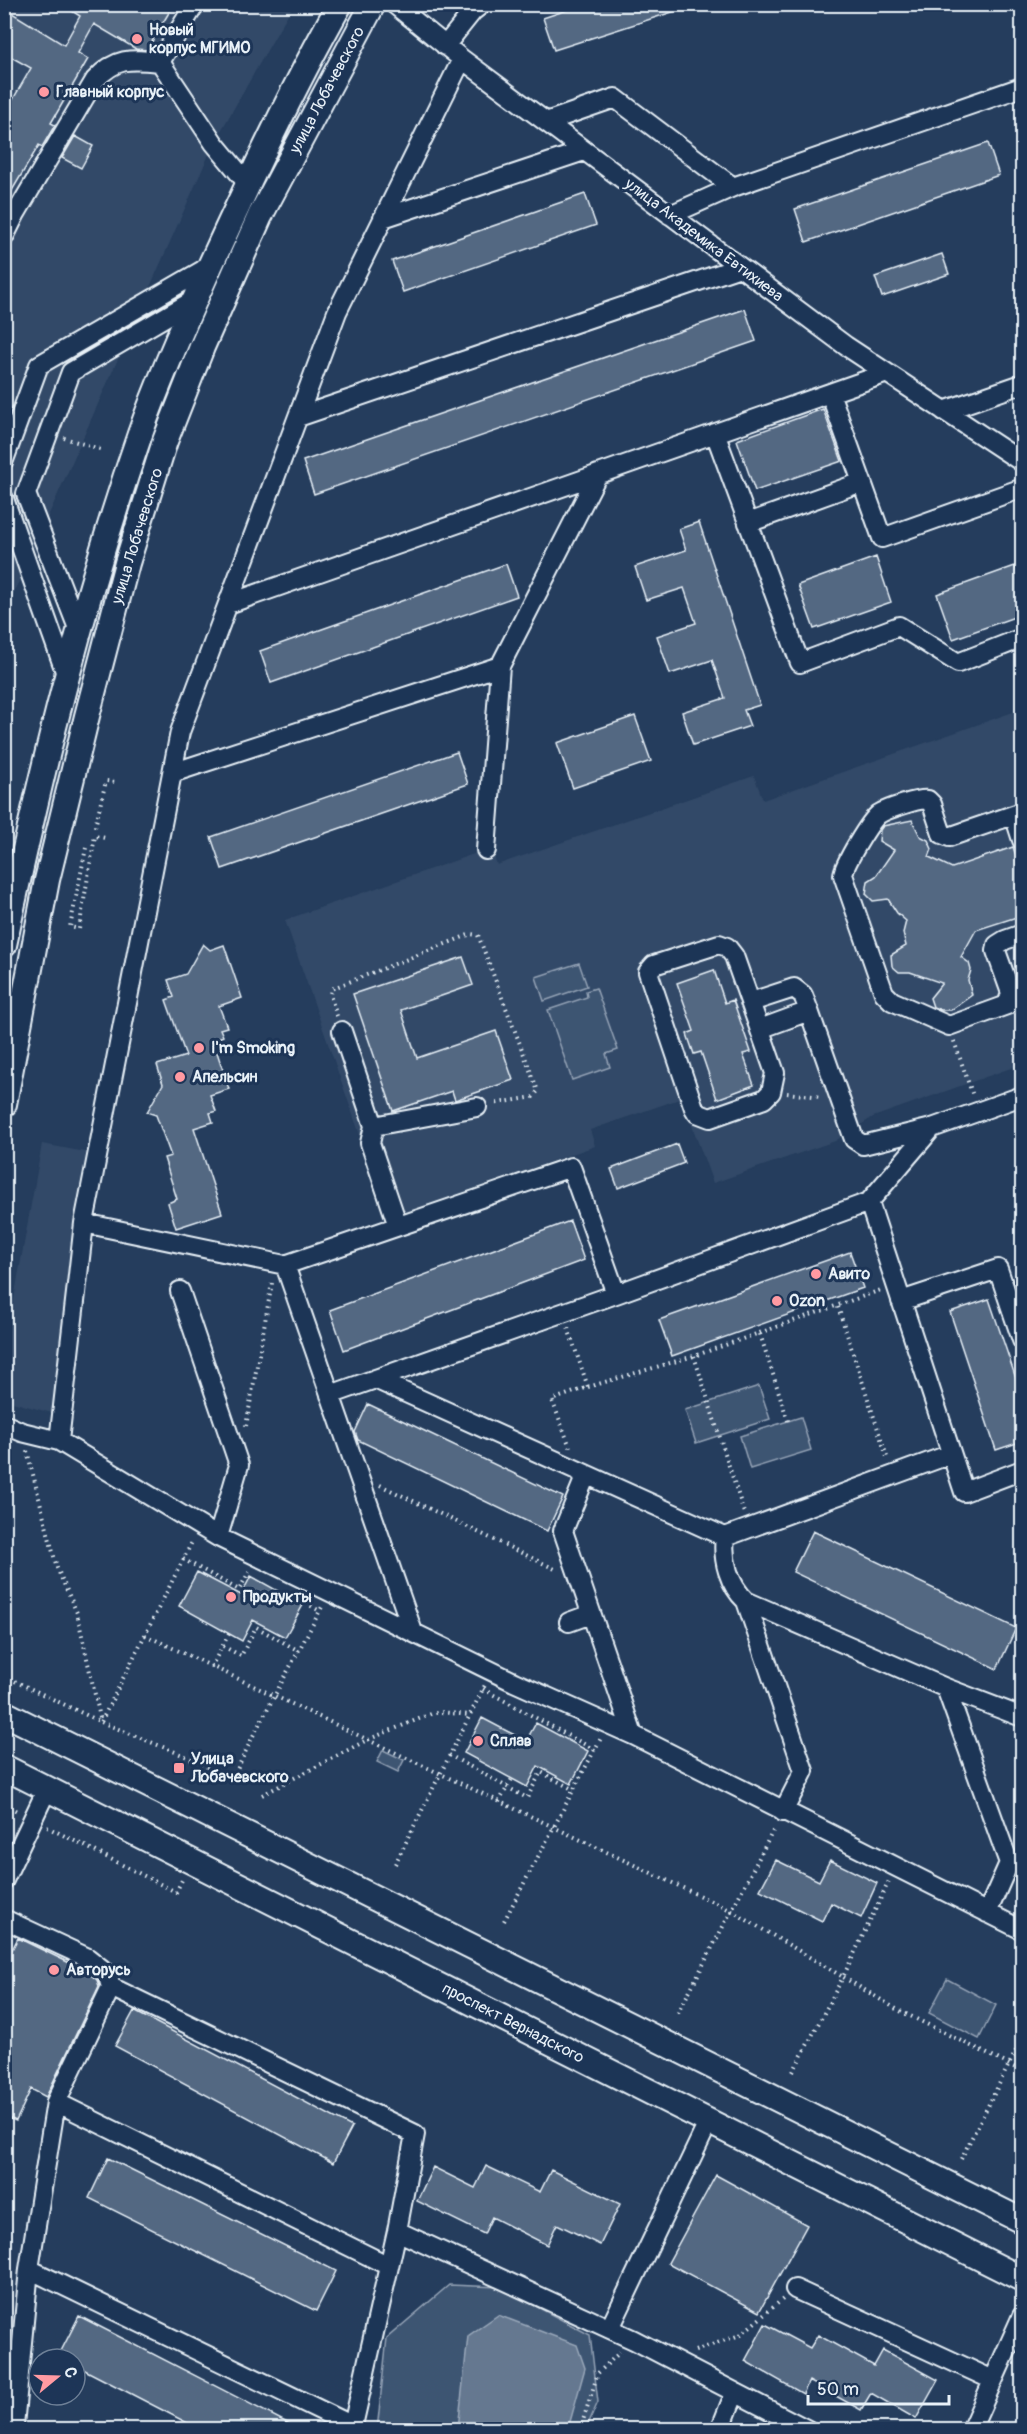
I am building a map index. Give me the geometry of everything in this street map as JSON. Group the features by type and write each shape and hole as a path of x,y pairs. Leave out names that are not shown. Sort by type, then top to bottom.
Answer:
{"main road":[{"name":"улица Лобачевского","path":"4,945 66,674 141,432 194,300 304,67 340,4"},
{"name":"улица Лобачевского","path":"4,1104 47,880 127,563 165,441 202,347 260,216 373,4"},
{"path":"4,1713 1023,2221"},
{"name":"проспект Вернадского","path":"4,1767 1023,2279"}],"street":[{"path":"160,62 195,4"},
{"name":"улица Академика Евтихиева","path":"394,4 462,59 846,346 1023,462"},
{"path":"445,46 473,11 482,4"},
{"path":"59,1441 84,1223 180,732 337,312 462,59"},
{"path":"4,237 90,90 105,69 119,62 137,60 160,62"},
{"path":"160,62 214,143 248,184"},
{"path":"670,215 733,187 1023,87"},
{"path":"546,122 615,98 733,187"},
{"path":"383,219 584,151"},
{"path":"4,460 39,365 210,266"},
{"path":"298,417 740,267"},
{"path":"79,632 26,494 71,372 194,300"},
{"path":"228,604 886,373"},
{"path":"944,411 1023,384"},
{"path":"830,393 882,538 1017,490 1023,492"},
{"path":"715,433 800,663 900,626 958,663 1023,638"},
{"path":"486,850 500,666 598,474"},
{"path":"748,524 862,482"},
{"path":"4,499 66,674"},
{"path":"172,773 500,666"},
{"path":"1023,840 1018,814 949,837 942,834 932,804 928,800 920,800 876,817 844,870 844,880 884,993 892,1000 949,1026 1007,1005 1011,993 996,951 997,945 1023,934"},
{"path":"719,944 727,947 734,956 751,1002 775,1073 771,1092 764,1099 710,1118 697,1113 648,972 654,965 719,944"},
{"path":"751,1002 794,988 803,995 855,1140 859,1144 868,1145 932,1128 1023,1096"},
{"path":"760,1029 809,1011"},
{"path":"342,1031 374,1126 370,1143 398,1226"},
{"path":"374,1126 477,1107"},
{"path":"330,1395 869,1202 932,1128"},
{"path":"84,1223 285,1265 571,1167 616,1294"},
{"path":"869,1202 964,1492 1022,1473"},
{"path":"285,1265 413,1632"},
{"path":"899,1293 998,1269 1023,1340"},
{"path":"180,1291 239,1465 218,1537"},
{"path":"375,1379 725,1537 951,1454"},
{"path":"4,1424 22,1432 59,1441 218,1537 492,1671 633,1735 1023,1930"},
{"path":"583,1474 563,1531 633,1735"},
{"path":"725,1537 723,1553 735,1591 746,1600 946,1688 1023,1717"},
{"path":"746,1600 804,1771 783,1812"},
{"path":"569,1622 591,1614"},
{"path":"946,1688 1009,1863 987,1913"},
{"path":"4,1880 47,1789"},
{"path":"4,1919 88,1958 107,1973 111,1987 56,2102 29,2269 16,2428"},
{"path":"29,2269 352,2428 397,2231 415,2134 111,1987"},
{"path":"56,2102 389,2266"},
{"path":"610,2328 709,2121"},
{"path":"397,2231 672,2358 808,2430"},
{"path":"795,2289 993,2380"},
{"path":"971,2430 1023,2316"},
{"path":"720,2430 735,2392"}],"path":[{"path":"49,433 103,450"},
{"path":"4,743 15,745"},
{"path":"95,827 106,781 117,782"},
{"path":"86,848 70,927 79,930 95,836 105,838"},
{"path":"342,1031 330,995 331,988 471,934 478,935 538,1091 533,1096 477,1107"},
{"path":"949,1026 978,1112"},
{"path":"771,1092 840,1099"},
{"path":"245,1431 272,1281"},
{"path":"583,1474 552,1400 760,1335 838,1307 899,1293"},
{"path":"838,1307 893,1475"},
{"path":"563,1313 588,1387"},
{"path":"760,1335 788,1421"},
{"path":"694,1356 749,1528"},
{"path":"22,1432 57,1568 77,1613 101,1722"},
{"path":"358,1474 580,1580"},
{"path":"101,1722 200,1526"},
{"path":"183,1559 239,1590 248,1572 259,1578"},
{"path":"4,1676 101,1722 190,1758 232,1780 274,1696 331,1592"},
{"path":"290,1594 320,1611"},
{"path":"223,1646 241,1656 256,1628 299,1651"},
{"path":"211,1667 229,1634"},
{"path":"145,1635 730,1910 898,2010 1023,2071"},
{"path":"394,1864 492,1671"},
{"path":"483,1689 595,1750"},
{"path":"262,1795 367,1740 431,1714 441,1712 469,1715"},
{"path":"504,1922 609,1724"},
{"path":"448,1755 527,1798 541,1772 574,1790"},
{"path":"499,1802 512,1779"},
{"path":"4,1804 176,1892 183,1879"},
{"path":"678,2013 783,1812"},
{"path":"793,2072 843,1977 896,1868"},
{"path":"961,2159 1023,2040"},
{"path":"672,2358 740,2335 795,2289"},
{"path":"580,2430 598,2373 634,2340"}],"shaded area":[{"path":"5,5 293,5 214,143 5,613"},
{"path":"1022,709 1022,1064 873,1117 835,1141 713,1183 682,1098 590,1130 595,1146 389,1218 285,920 491,848 497,865 754,776 763,800"},
{"path":"579,963 587,986 544,1001 536,977"},
{"path":"596,988 618,1050 606,1054 610,1067 572,1080 548,1010 587,997 586,991"},
{"path":"42,1144 91,1153 52,1413 5,1400 5,1349"},
{"path":"759,1386 770,1419 696,1443 685,1410"},
{"path":"801,1417 811,1450 750,1469 740,1436"},
{"path":"383,1750 404,1760 398,1772 377,1762"},
{"path":"947,1979 996,2005 979,2039 929,2013"},
{"path":"449,2285 500,2287 590,2335 598,2402 586,2429 377,2430 387,2338"},
{"path":"498,2315 577,2345 585,2368 568,2429 458,2429 468,2336"}],"building":[{"name":"Главный корпус","path":"61,4 174,4 147,50 136,49 94,24 78,53 88,59 51,123 55,125 42,147 39,145 4,204 4,115 31,68 4,53 4,8 64,45 80,16"},
{"path":"585,4 685,4 685,8 554,50 543,18"},
{"path":"75,136 93,146 81,168 62,158"},
{"path":"988,143 999,175 806,242 795,209"},
{"path":"585,194 596,225 403,292 392,261"},
{"path":"942,254 949,274 882,297 875,277"},
{"path":"745,309 756,341 314,494 303,461"},
{"path":"823,409 842,461 755,491 737,440"},
{"path":"699,522 760,705 744,710 750,726 693,745 682,712 725,698 712,660 670,674 657,636 696,623 684,588 646,600 635,567 686,550 679,529"},
{"path":"876,557 891,602 814,629 798,585"},
{"path":"506,564 517,596 271,683 260,651"},
{"path":"1015,566 1023,587 1023,614 953,639 937,594"},
{"path":"635,716 651,761 573,788 557,743"},
{"path":"457,752 468,784 222,869 211,837"},
{"path":"912,820 920,836 928,840 932,849 929,857 952,868 1013,847 1023,875 1023,915 976,930 961,957 969,963 971,970 968,980 972,995 951,1010 933,1007 930,998 942,983 910,972 899,972 892,966 891,955 906,946 903,933 906,921 897,913 888,899 873,901 866,894 868,881 876,876 894,850 879,841 880,830 883,826"},
{"name":"I'm Smoking","path":"203,944 210,950 224,945 242,998 219,1006 227,1027 220,1029 223,1036 213,1040 229,1089 210,1095 216,1111 210,1113 213,1122 194,1128 222,1213 176,1228 168,1203 177,1199 164,1158 171,1156 156,1115 147,1112 163,1084 157,1065 186,1056 166,1000 174,997 168,980 186,974"},
{"path":"463,957 473,985 401,1010 417,1058 496,1031 513,1080 455,1100 452,1091 393,1111 353,994"},
{"path":"714,970 725,1003 733,1000 751,1052 743,1054 754,1085 717,1099 701,1052 694,1054 687,1034 694,1031 677,983"},
{"path":"677,1144 684,1163 618,1188 611,1169"},
{"path":"570,1221 584,1260 344,1350 330,1310"},
{"path":"850,1252 863,1288 672,1356 659,1320"},
{"path":"989,1299 1023,1399 1023,1441 996,1450 950,1312"},
{"path":"368,1404 563,1497 547,1531 358,1440 355,1432"},
{"path":"813,1531 1016,1628 997,1669 793,1572"},
{"path":"197,1572 241,1595 251,1576 303,1605 285,1637 253,1620 242,1641 179,1606"},
{"path":"482,1718 526,1741 536,1723 588,1751 571,1784 538,1766 527,1787 464,1753"},
{"path":"776,1860 819,1881 830,1860 877,1883 861,1918 831,1903 822,1921 760,1890"},
{"path":"18,1938 86,1971 97,1980 99,1986 46,2097 31,2089 16,2121 4,2116 4,1965"},
{"path":"134,2011 352,2127 333,2163 115,2046"},
{"path":"108,2158 336,2271 316,2311 89,2198"},
{"path":"486,2166 540,2192 551,2170 620,2204 600,2245 557,2224 547,2245 492,2217 484,2234 417,2201 433,2167 475,2188"},
{"path":"716,2175 807,2225 759,2312 668,2263"},
{"path":"79,2316 301,2430 201,2430 87,2371 87,2347 63,2347"},
{"path":"765,2324 810,2348 818,2335 874,2366 883,2350 938,2380 916,2419 871,2393 861,2410 809,2381 803,2394 745,2361"}],"place":[{"name":"Новый корпус МГИМО","path":"137,39"},
{"name":"Главный корпус","path":"44,92"},
{"name":"I'm Smoking","path":"199,1048"},
{"name":"Апельсин","path":"180,1077"},
{"name":"Авито","path":"816,1274"},
{"name":"Ozon","path":"777,1301"},
{"name":"Продукты","path":"231,1597"},
{"name":"Сплав","path":"478,1741"},
{"name":"Улица Лобачевского","path":"179,1768"},
{"name":"Авторусь","path":"54,1970"}]}
